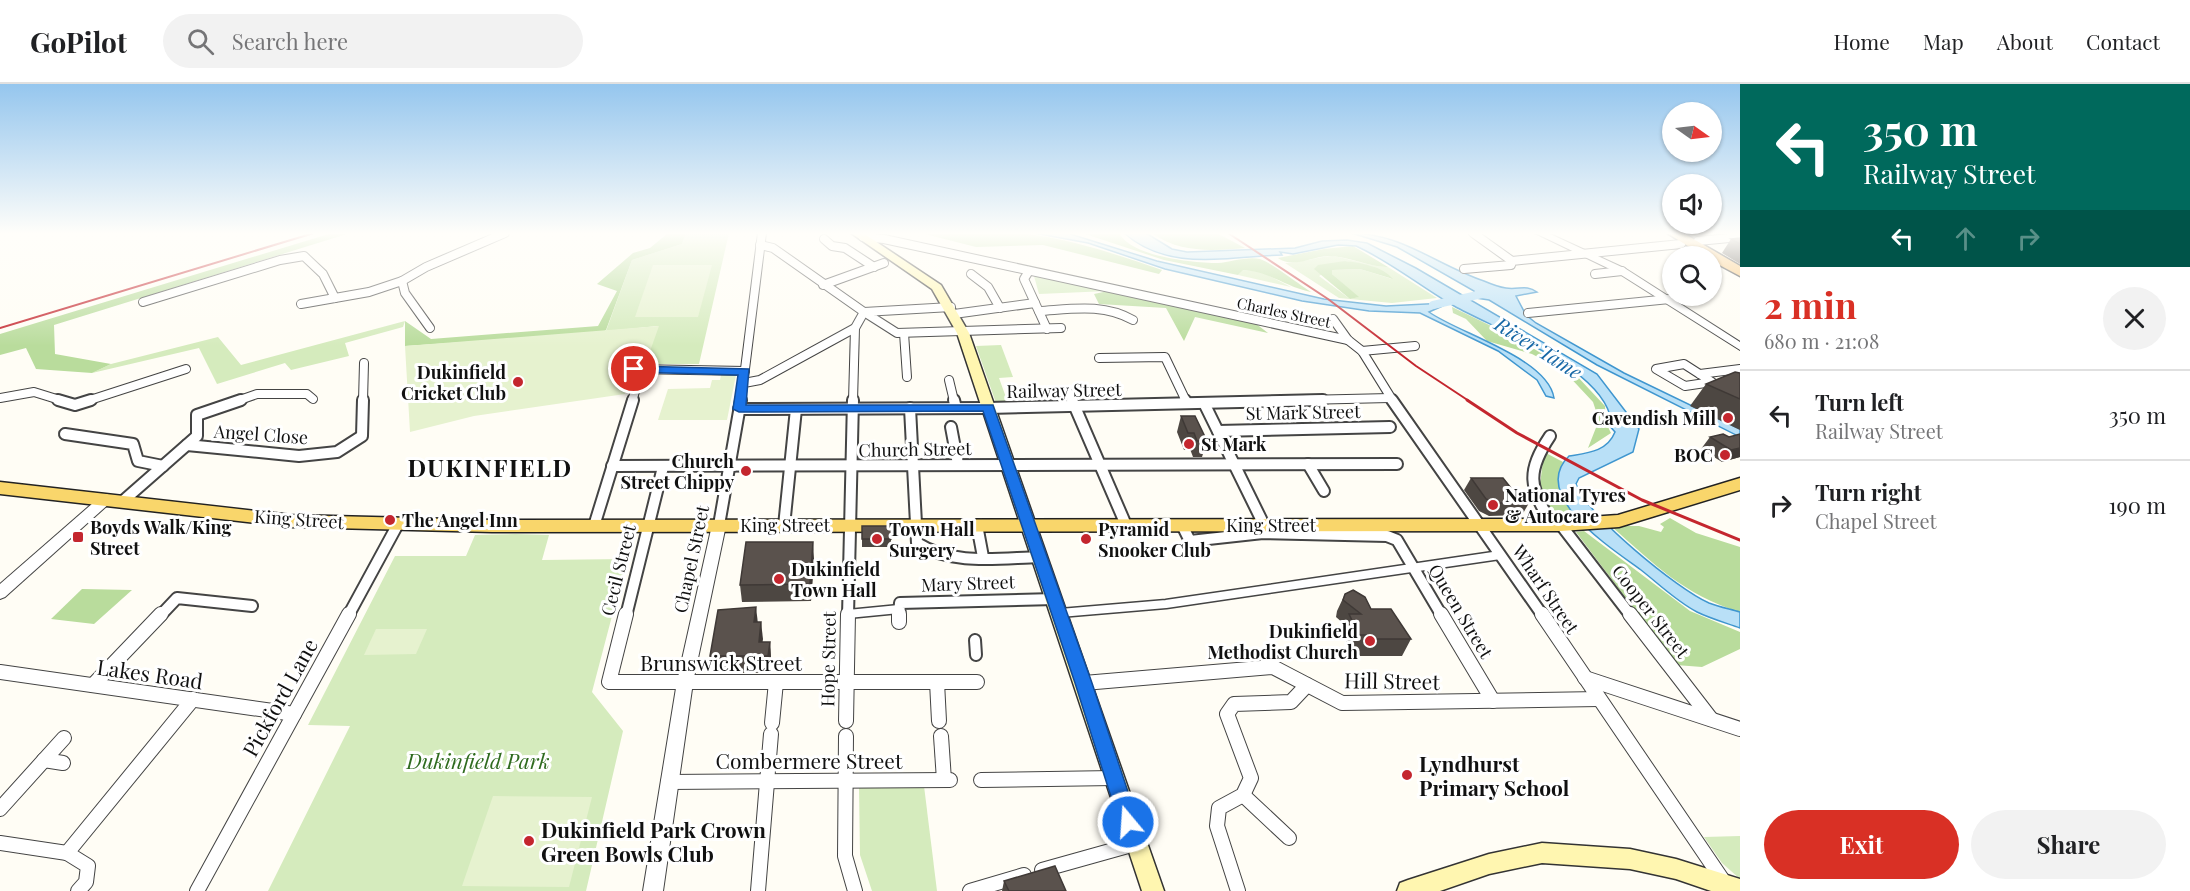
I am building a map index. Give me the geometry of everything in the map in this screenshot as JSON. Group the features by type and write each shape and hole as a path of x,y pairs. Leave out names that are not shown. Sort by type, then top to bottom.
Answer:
{"main road":[{"path":"916,271 937,287 953,311 963,333 1007,465 1058,606 1135,844 1153,891"},
{"name":"King Street","path":"0,488 292,521 398,524 594,526 1562,525 1610,522 1740,484"},
{"path":"1408,891 1489,864 1542,853 1630,859 1731,888"}],"street":[{"path":"143,302 245,271"},
{"path":"322,271 335,298"},
{"path":"301,304 369,292 402,281 420,271"},
{"name":"Chapel Street","path":"653,891 685,682 719,525 744,383 757,271"},
{"path":"804,271 897,333 963,333 1060,328"},
{"path":"823,285 864,271"},
{"path":"1029,271 1024,279 1047,329"},
{"name":"Charles Street","path":"1029,271 1348,340"},
{"path":"1595,274 1622,272 1662,297"},
{"path":"971,274 988,287 1000,308"},
{"path":"402,281 405,293 430,328"},
{"path":"1528,313 1662,299"},
{"path":"1676,306 1740,347"},
{"path":"864,312 1037,307 1109,308 1133,320"},
{"name":"Hope Street","path":"855,891 845,856 846,682 855,328 864,312"},
{"name":"Wharf Street","path":"1333,319 1348,340 1362,351 1390,398 1480,524 1731,888"},
{"path":"744,383 760,380 855,328"},
{"path":"904,333 907,377"},
{"path":"1362,351 1415,346"},
{"path":"1099,358 1165,357 1187,403"},
{"name":"Angel Close","path":"187,445 299,456 337,452 362,436 364,363"},
{"path":"1700,374 1712,382 1685,386 1656,369 1684,364 1700,374 1740,369"},
{"path":"68,414 75,405 186,369"},
{"path":"594,526 638,369 745,371"},
{"path":"1717,372 1732,382"},
{"path":"949,380 956,408"},
{"path":"1,398 34,392 75,405"},
{"path":"0,593 114,500 163,466 187,445 196,436 197,415 265,393 307,394 313,399"},
{"path":"1069,393 1125,525"},
{"name":"Railway Street","path":"739,409 988,408 1390,398"},
{"path":"1204,403 1264,525"},
{"path":"910,408 917,543 927,551 945,557 1040,557"},
{"path":"784,526 796,409"},
{"path":"951,427 958,464"},
{"name":"St Mark Street","path":"1218,431 1390,427"},
{"path":"65,434 133,444 138,461 163,466"},
{"name":"Cooper Street","path":"1551,436 1534,460 1535,486 1540,505 1562,525 1711,719"},
{"path":"1308,464 1324,491"},
{"name":"Church Street","path":"612,466 1397,464"},
{"name":"Cecil Street","path":"609,682 663,467"},
{"name":"Pickford Lane","path":"197,891 398,524"},
{"path":"977,525 983,557"},
{"name":"Queen Street","path":"1182,525 1190,541 1221,534 1289,533 1387,536 1397,540 1494,700"},
{"path":"1058,606 1166,604 1500,555"},
{"path":"93,685 177,598 252,606"},
{"name":"Mary Street","path":"900,607 1058,606"},
{"path":"848,614 888,612 900,607"},
{"path":"975,640 976,655"},
{"name":"Hill Street","path":"1084,683 1273,667 1341,703 1599,699"},
{"name":"Lakes Road","path":"0,672 294,714"},
{"path":"1585,678 1740,729"},
{"name":"Brunswick Street","path":"609,682 977,682"},
{"path":"758,891 776,682"},
{"path":"937,682 941,736"},
{"path":"1238,891 1217,826 1219,808 1243,795 1251,778 1227,714 1233,704 1291,702 1307,685"},
{"path":"67,853 193,699"},
{"name":"Combermere Street","path":"668,782 947,780 941,736"},
{"path":"0,809 64,738"},
{"path":"44,760 63,763"},
{"path":"981,780 1114,778"},
{"path":"1243,795 1289,838"},
{"path":"0,843 67,853 88,866 86,882 78,891"},
{"path":"970,891 1135,844"}],"green space":[{"path":"208,271 229,271 54,325 55,354 111,364 92,373 36,369 26,348 0,355 0,334"},
{"path":"612,271 628,271 606,330 602,333 405,346 405,321 431,339 598,326 617,291 597,284"},
{"path":"628,271 720,271 699,364 634,364 658,326 606,331"},
{"path":"651,271 710,271 698,317 635,317"},
{"path":"1146,271 1162,271 1159,274"},
{"path":"1217,271 1242,271 1238,275"},
{"path":"1241,271 1262,272 1291,287 1238,275"},
{"path":"1250,271 1280,271 1311,292 1270,276"},
{"path":"1297,271 1328,271 1319,276 1350,299 1358,297 1332,274 1332,271 1365,271 1392,279 1379,271 1394,271 1437,298 1392,303 1339,298"},
{"path":"1316,271 1332,271 1332,274 1359,297 1350,299"},
{"path":"1365,271 1382,271 1393,279"},
{"path":"1034,276 1108,291 1039,294"},
{"path":"1108,291 1255,323 1268,333 1195,317 1184,341 1166,308 1099,304 1094,294"},
{"path":"1452,307 1518,339 1575,374 1605,406 1606,423 1611,433 1588,448 1599,420 1593,402 1564,371 1532,354 1487,341 1466,319 1453,313"},
{"path":"405,321 403,327 345,343 349,356 291,370 285,363 217,384 199,348 92,373 111,364 218,337 241,365"},
{"name":"Dukinfield Cricket Club","path":"659,326 649,354 634,362 625,394 474,416 410,432 405,346"},
{"path":"1001,345 1013,377 999,378 1008,403 996,403 976,346"},
{"path":"721,375 736,375 727,420 658,420 668,389 710,388 712,380 720,380"},
{"path":"1544,452 1563,462 1559,484 1576,518 1553,519 1540,485"},
{"path":"1670,518 1696,533 1740,547 1740,612 1702,597 1671,577 1611,526 1639,526 1661,532 1664,527 1660,524"},
{"path":"1584,531 1690,611 1740,632 1740,649 1702,667 1676,665 1576,532"},
{"name":"Dukinfield Park","path":"475,535 549,535 542,560 627,559 592,692 623,731 586,891 268,891 350,726 308,725 395,556 466,556"},
{"path":"82,589 132,590 94,624 51,619"},
{"path":"376,629 427,629 416,654 364,655"},
{"path":"924,786 937,891 872,891 860,855 859,788"},
{"name":"Dukinfield Park Crown Green Bowls Club","path":"493,796 592,797 569,887 462,886"},
{"path":"1740,836 1740,879 1722,863 1704,837"}],"water":[{"path":"1172,271 1199,271 1324,299 1386,306 1445,303 1429,312 1519,359 1536,371 1548,384 1554,398 1546,396 1537,380 1498,351 1420,313 1369,311 1302,301"},
{"path":"1399,271 1421,271 1597,374 1639,429 1633,452 1579,478 1576,484 1597,514 1614,532 1676,583 1709,603 1740,612 1740,628 1702,614 1682,603 1596,536 1567,504 1559,488 1559,472 1569,456 1602,448 1615,432 1607,423 1610,415 1601,397 1585,380 1565,365 1454,306"},
{"path":"1438,271 1458,271 1498,286 1526,288 1537,292 1516,296 1526,315 1536,323 1624,373 1740,429 1740,437 1597,365 1489,300 1469,297 1475,295 1474,291"}],"building":[{"path":"1735,372 1740,373 1740,399 1706,384"},
{"path":"1181,416 1195,416 1207,441 1197,441 1194,433 1188,433"},
{"path":"1723,434 1729,437 1740,434 1740,448 1731,450 1710,437"},
{"path":"1471,478 1503,478 1511,488 1518,488 1529,503 1496,503 1486,499"},
{"path":"862,526 891,526 891,539 862,539"},
{"path":"746,542 813,542 810,584 740,585"},
{"path":"1353,590 1365,597 1371,609 1391,609 1411,639 1369,639 1366,635 1359,635 1349,614 1361,614 1343,600 1345,594"},
{"path":"756,607 754,622 761,622 759,642 770,642 768,656 710,656 718,610"},
{"path":"1055,866 1066,891 1009,891 1004,881"}],"waterway":[{"name":"River Tame","path":"1433,305 1482,294"}],"railway":[{"path":"0,328 190,271"},
{"path":"1285,271 1328,299 1416,366 1469,401"},
{"path":"1467,400 1517,433 1642,500 1740,540"}],"place":[{"name":"Dukinfield Cricket Club","path":"518,382"},
{"name":"Cavendish Mill","path":"1728,418"},
{"name":"St Mark","path":"1189,444"},
{"name":"BOC","path":"1725,455"},
{"name":"Church Street Chippy","path":"746,471"},
{"name":"National Tyres & Autocare","path":"1493,505"},
{"name":"The Angel Inn","path":"390,520"},
{"name":"Boyds Walk/King Street","path":"78,537"},
{"name":"Town Hall Surgery","path":"877,539"},
{"name":"Pyramid Snooker Club","path":"1086,539"},
{"name":"Dukinfield Town Hall","path":"779,579"},
{"name":"Dukinfield Methodist Church","path":"1370,641"},
{"name":"Lyndhurst Primary School","path":"1407,775"},
{"name":"Dukinfield Park Crown Green Bowls Club","path":"529,841"}],"district":[{"name":"DUKINFIELD","path":"490,467"}],"route":[{"path":"634,369 745,371 739,409 988,408 1084,683 1128,822"}]}
